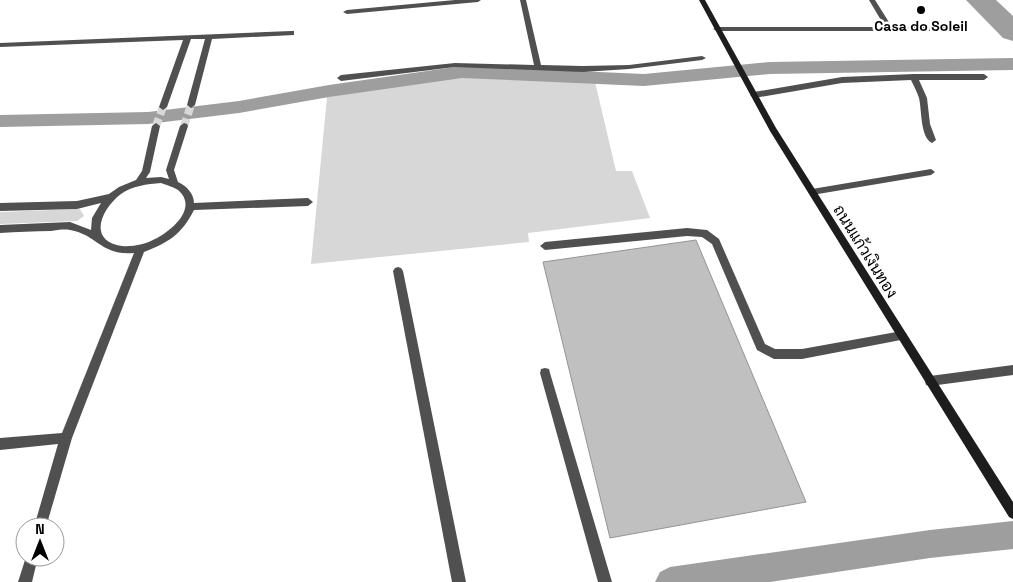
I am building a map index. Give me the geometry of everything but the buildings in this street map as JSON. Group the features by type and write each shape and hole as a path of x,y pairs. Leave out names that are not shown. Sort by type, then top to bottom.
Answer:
{"street":[{"path":"347,12 478,0"},
{"path":"523,0 538,67"},
{"name":"ถนนแก้วเงินทอง","path":"702,0 733,59 812,192 1011,507"},
{"path":"872,0 890,29"},
{"path":"717,29 944,29"},
{"path":"0,45 291,32"},
{"path":"191,105 209,36"},
{"path":"163,107 188,37"},
{"path":"341,78 455,65 583,69 620,68 702,58"},
{"path":"914,76 923,98 924,118 932,140"},
{"path":"754,95 842,80 914,76 984,77"},
{"path":"139,182 146,172 156,126"},
{"path":"174,182 170,170 184,126"},
{"path":"812,192 930,172"},
{"path":"0,207 77,205 113,196 139,182 161,180 174,182 186,192 190,207 186,219 178,230 165,240 140,249 116,250 104,245 96,236 70,226 0,229"},
{"path":"96,236 94,225 98,213 113,196"},
{"path":"190,207 308,202"},
{"path":"546,246 687,232 704,233 716,242 761,347 774,354 802,354 902,336"},
{"path":"43,517 66,438 140,249"},
{"path":"398,271 459,582"},
{"path":"930,381 1013,370"},
{"path":"545,373 605,582"},
{"path":"0,444 66,438"},
{"path":"25,582 29,567"}],"shaded area":[{"path":"461,76 595,82 616,171 632,171 650,218 528,233 529,242 311,264 327,97"},
{"path":"80,209 84,216 77,221 0,224 0,212"}],"waterway":[{"path":"980,0 1013,32"},
{"path":"0,121 148,118 239,107 329,91 462,72 644,80 770,68 1013,64"},
{"path":"670,582 930,544 1013,535"}],"tunnel":[{"path":"184,126 191,105"},
{"path":"156,126 163,107"}],"place":[{"name":"Casa do Soleil","path":"921,10"}]}
